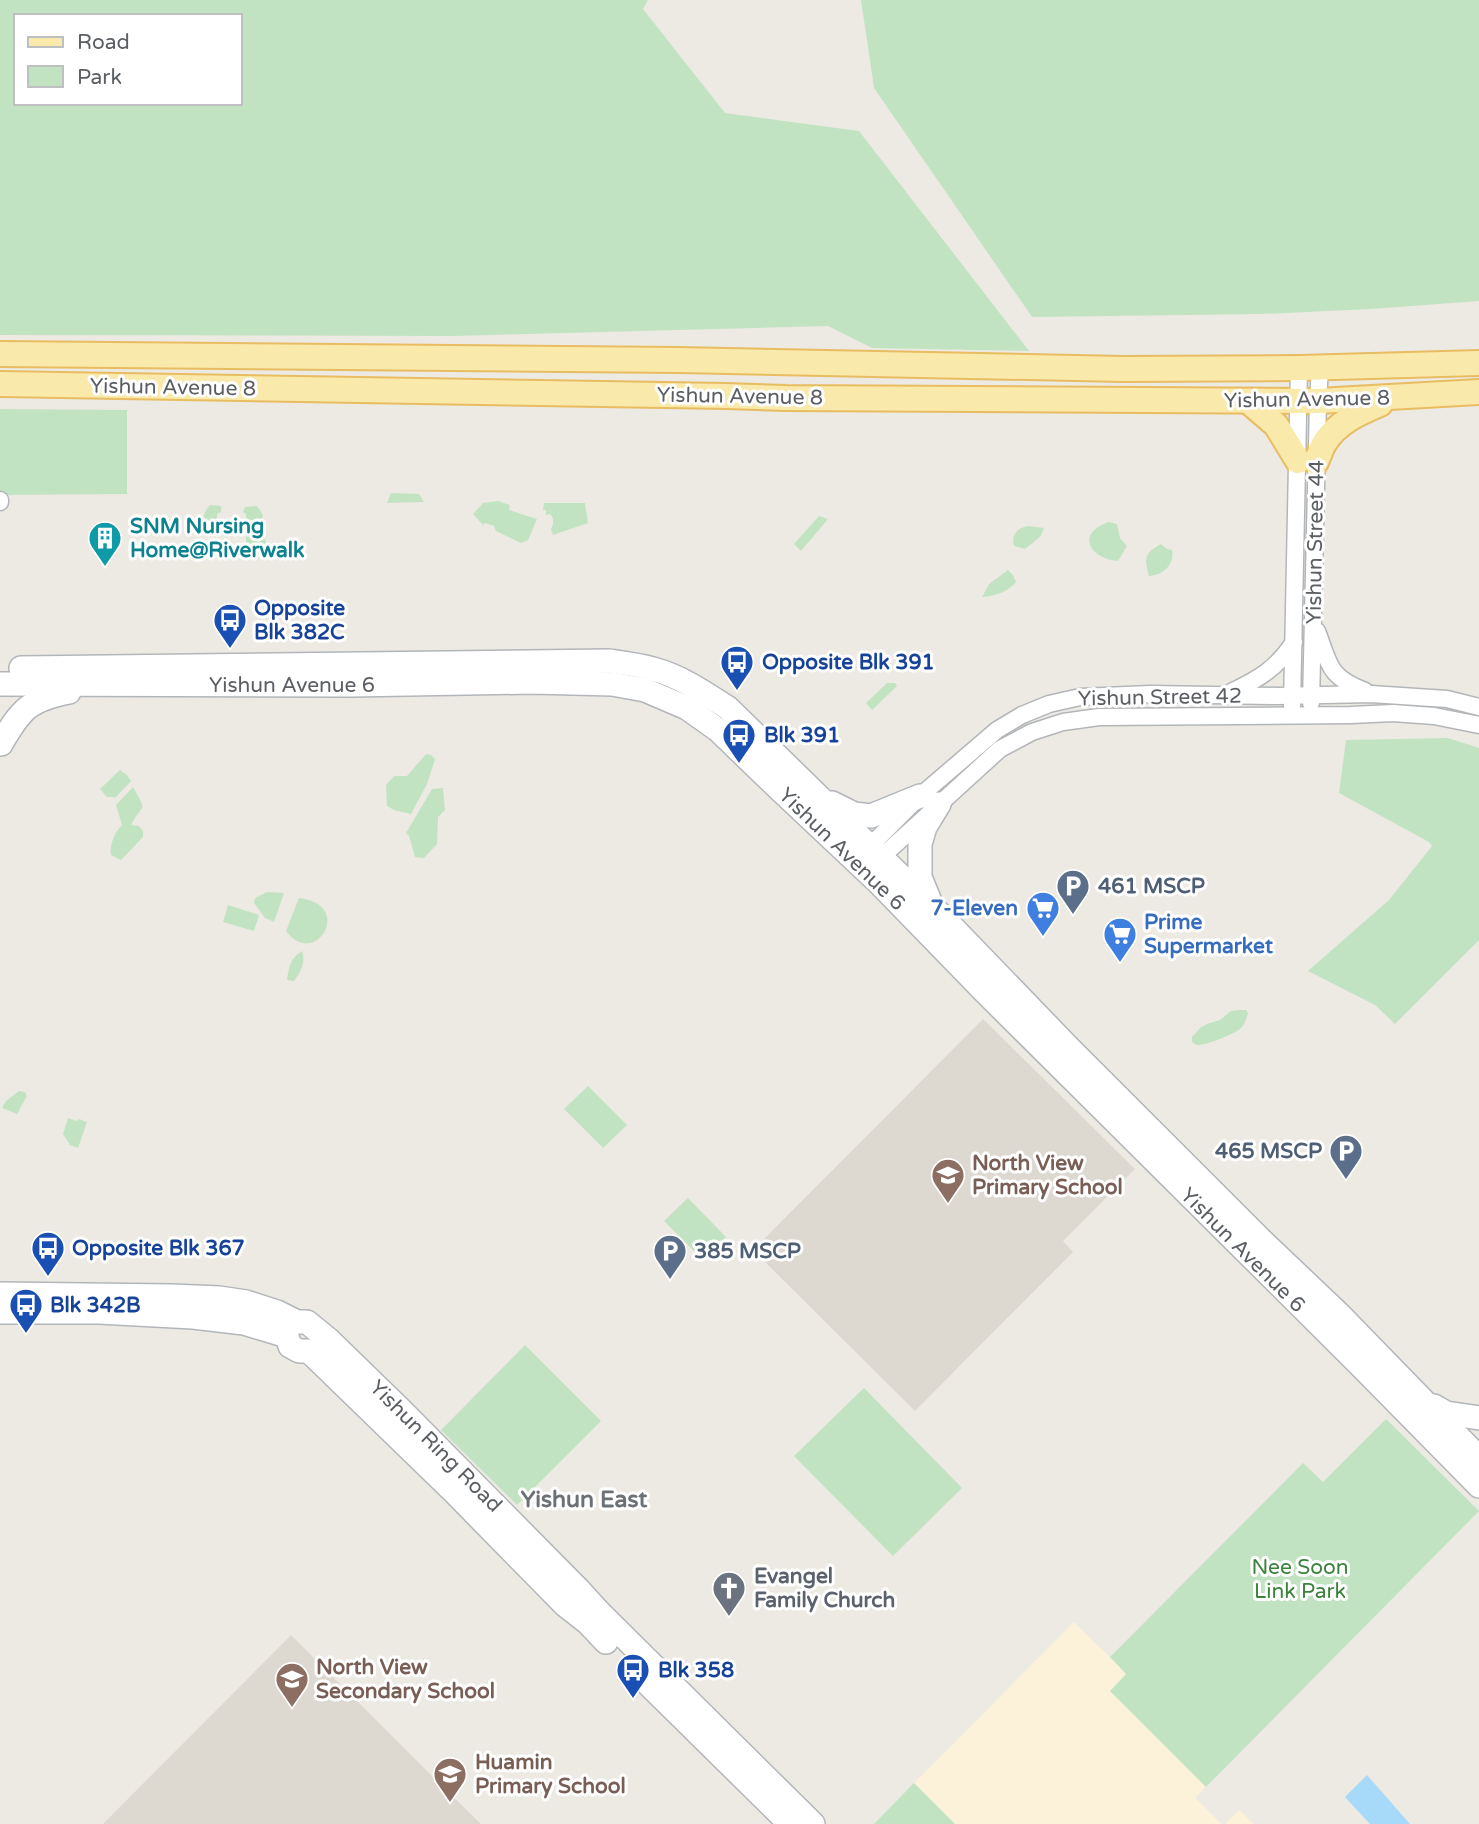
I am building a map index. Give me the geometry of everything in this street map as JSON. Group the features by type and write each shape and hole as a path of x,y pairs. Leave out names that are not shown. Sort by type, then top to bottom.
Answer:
{"main road":[{"name":"Yishun Avenue 8","path":"0,354 678,360 1123,369 1310,368 1479,363"},
{"name":"Yishun Avenue 8","path":"0,384 786,398 1248,401 1308,401 1479,392"},
{"path":"1248,401 1276,425 1307,462 1340,425 1358,413 1393,397"},
{"name":"Yishun Avenue 6","path":"0,684 88,684 609,661 654,669 705,693 728,708 820,798 868,859 1155,1163 1358,1363 1474,1465"},
{"name":"Yishun Avenue 6","path":"0,669 612,684 645,690 687,708 718,730 868,859 932,906 1133,1112 1340,1315 1419,1397 1474,1465"},
{"path":"1,744 15,719 28,707 41,699 75,691 88,684"},
{"path":"820,798 854,814 871,816 930,800 920,844 920,877 932,906"},
{"name":"Yishun Ring Road","path":"0,1294 219,1298 246,1302 277,1312 302,1335"},
{"name":"Yishun Ring Road","path":"0,1312 99,1312 193,1317 244,1323 329,1340 402,1411 790,1824"},
{"path":"1340,1315 1345,1331 1362,1353 1358,1363"},
{"path":"1419,1397 1446,1413 1479,1418"},
{"name":"Yishun Ring Road","path":"637,1661 813,1824"}],"street":[{"name":"Yishun Street 44","path":"1310,368 1307,462 1313,622 1310,716"},
{"name":"Yishun Street 44","path":"1291,715 1307,462"},
{"path":"1313,622 1334,672 1341,680 1371,694"},
{"path":"1226,694 1270,670 1294,642"},
{"name":"Yishun Street 42","path":"868,859 930,800 997,730 1022,715 1049,704 1080,697 1150,694 1371,694 1447,699 1479,707"},
{"name":"Yishun Street 42","path":"930,800 1000,749 1032,732 1063,722 1099,717 1393,713 1434,716 1479,725"},
{"path":"0,737 0,754"}],"shaded area":[{"name":"North View Primary School","path":"983,1019 1135,1169 1063,1241 1073,1252 915,1411 753,1250"},
{"path":"1074,1622 1127,1674 1110,1691 1206,1787 1195,1798 1221,1824 955,1824 914,1783"},
{"name":"North View Secondary School","path":"291,1635 440,1784 481,1824 103,1824"},
{"path":"1239,1810 1254,1824 1225,1824"}],"green space":[{"path":"0,0 648,0 643,9 725,113 859,131 1029,351 872,348 828,326 455,336 0,335"},
{"path":"861,0 1479,0 1479,301 1262,314 1032,317 874,88"},
{"path":"0,409 127,410 127,494 0,495"},
{"path":"391,493 419,494 424,502 387,503"},
{"path":"498,501 510,505 509,510 537,519 528,540 521,543 496,531 494,526 485,523 483,525 473,514 483,503"},
{"path":"544,503 585,503 588,523 553,535 553,519 543,510"},
{"path":"210,505 221,506 221,512 217,514 217,530 207,533 203,518"},
{"path":"257,506 263,515 259,532 266,541 265,552 256,554 246,547 246,514 243,512 245,507"},
{"path":"819,516 828,519 801,551 794,544"},
{"path":"1109,522 1117,524 1120,538 1127,546 1118,561 1100,556 1090,545 1092,532"},
{"path":"1028,526 1044,528 1040,537 1025,549 1014,546 1016,533"},
{"path":"1161,544 1172,550 1172,560 1159,574 1149,576 1147,557"},
{"path":"1008,570 1016,582 1000,593 982,597 989,584"},
{"path":"887,683 895,683 897,686 872,710 866,703"},
{"path":"1448,738 1479,748 1479,940 1395,1024 1375,1005 1308,971 1389,900 1432,846 1339,793 1346,740"},
{"path":"426,754 435,759 427,784 411,814 387,806 386,785 394,776 407,776"},
{"path":"120,770 131,781 115,798 107,797 100,789"},
{"path":"133,787 142,808 131,825 139,826 143,837 121,860 111,855 113,839 122,825 116,805"},
{"path":"443,788 445,810 438,817 437,844 424,858 415,857 406,833 432,789"},
{"path":"267,892 284,893 274,922 265,918 254,903 255,898"},
{"path":"299,898 316,903 325,912 327,922 324,932 317,940 308,943 297,941 286,931"},
{"path":"228,905 259,915 254,931 223,922"},
{"path":"302,951 301,970 294,981 287,980 289,967"},
{"path":"1246,1010 1248,1013 1238,1030 1206,1044 1197,1045 1192,1042 1192,1037 1200,1028 1220,1020 1231,1011"},
{"path":"588,1086 627,1125 603,1148 564,1109"},
{"path":"19,1091 25,1092 27,1096 17,1114 2,1108 6,1101"},
{"path":"68,1118 87,1122 78,1148 70,1145 63,1134"},
{"path":"688,1198 726,1237 703,1260 664,1221"},
{"path":"525,1345 601,1421 517,1505 441,1430"},
{"path":"864,1388 962,1488 893,1556 794,1456"},
{"name":"Nee Soon Link Park","path":"1386,1419 1479,1511 1206,1787 1110,1691 1126,1674 1110,1657 1303,1463 1323,1482"},
{"path":"914,1783 955,1824 874,1824"}],"water":[{"path":"1367,1775 1410,1824 1370,1824 1345,1797"}],"place":[{"name":"SNM Nursing Home@Riverwalk","path":"105,568"},
{"name":"Opposite Blk 382C","path":"230,650"},
{"name":"Opposite Blk 391","path":"737,692"},
{"name":"Blk 391","path":"739,765"},
{"name":"461 MSCP","path":"1073,916"},
{"name":"7-Eleven","path":"1043,938"},
{"name":"Prime Supermarket","path":"1120,964"},
{"name":"465 MSCP","path":"1346,1181"},
{"name":"North View Primary School","path":"948,1205"},
{"name":"Opposite Blk 367","path":"48,1278"},
{"name":"385 MSCP","path":"670,1281"},
{"name":"Blk 342B","path":"26,1335"},
{"name":"Evangel Family Church","path":"729,1618"},
{"name":"Blk 358","path":"633,1700"},
{"name":"North View Secondary School","path":"292,1709"},
{"name":"Huamin Primary School","path":"450,1804"}],"district":[{"name":"Yishun East","path":"584,1499"}]}
